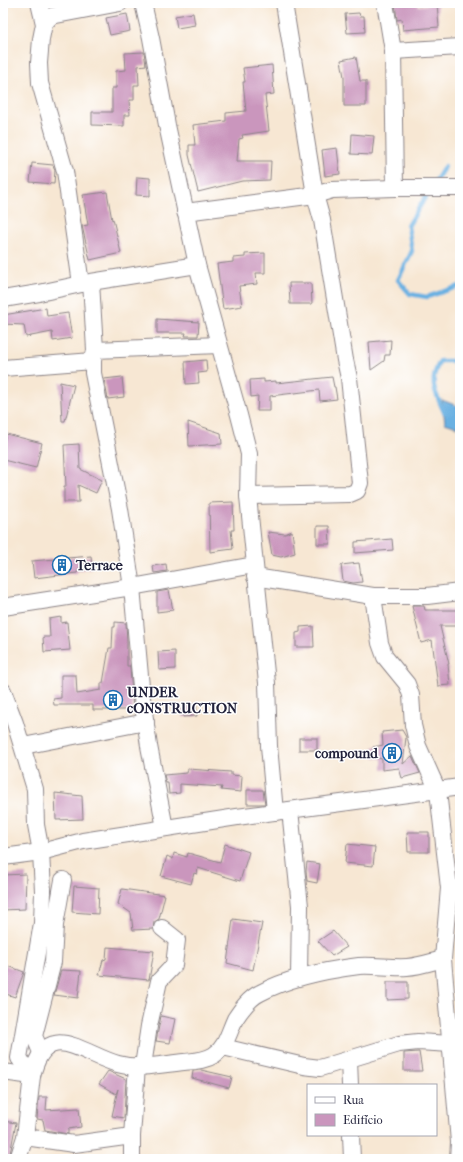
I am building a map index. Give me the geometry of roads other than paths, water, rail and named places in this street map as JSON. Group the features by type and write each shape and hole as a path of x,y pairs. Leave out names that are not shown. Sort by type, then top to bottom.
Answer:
{"street":[{"path":"39,3 44,24 39,63 40,83 65,171 86,283 94,355 93,373 120,509 132,587 142,698 149,746 165,828"},
{"path":"44,24 51,16 120,3"},
{"path":"143,3 167,125 197,264 240,414 249,454 248,496 266,683 269,746 300,906 299,977"},
{"path":"248,496 350,494 357,491 360,483 349,378 322,220 315,195 284,3"},
{"path":"385,3 393,51 396,188"},
{"path":"393,51 460,47"},
{"path":"185,212 315,195 332,190 460,188"},
{"path":"3,299 197,264"},
{"path":"3,368 94,355 219,345"},
{"path":"3,607 132,587 255,571 372,596 427,596 460,592"},
{"path":"372,596 380,643 385,657 406,684 411,696 413,725 418,746 438,791 455,889 443,959 455,1055 460,1142 458,1159"},
{"path":"3,692 23,746 35,789 36,825 41,852 43,891 42,923 19,1058 32,1076"},
{"path":"23,746 146,722"},
{"path":"3,857 41,852 83,841 165,828 460,787"},
{"path":"41,1052 34,1036 53,962 55,925 63,880"},
{"path":"132,1159 132,1136 140,1066 158,981 174,965 177,940 162,928"},
{"path":"18,1159 25,1137 35,1062 41,1052 50,1045 59,1042 118,1064 140,1066 200,1060 213,1056 223,1047 236,1019 246,1003 259,993 299,977 358,966 407,967 443,959"},
{"path":"223,1047 304,1066 320,1068 399,1044 418,1042 455,1055"},
{"path":"349,1060 350,1084"},
{"path":"3,1072 32,1076"},
{"path":"25,1137 74,1144 132,1136"},
{"path":"351,1136 352,1159"}],"water":[{"path":"442,400 460,407 460,428 445,423"}],"waterway":[{"path":"433,185 445,166"},
{"path":"429,191 408,226 412,251 398,280 410,294 427,297 460,286"},
{"path":"444,412 434,387 434,375 436,368 440,361 460,361"}],"place":[{"name":"Terrace","path":"62,565"},
{"name":"UNDER cONSTRUCTION","path":"113,700"},
{"name":"compound","path":"392,753"}]}
